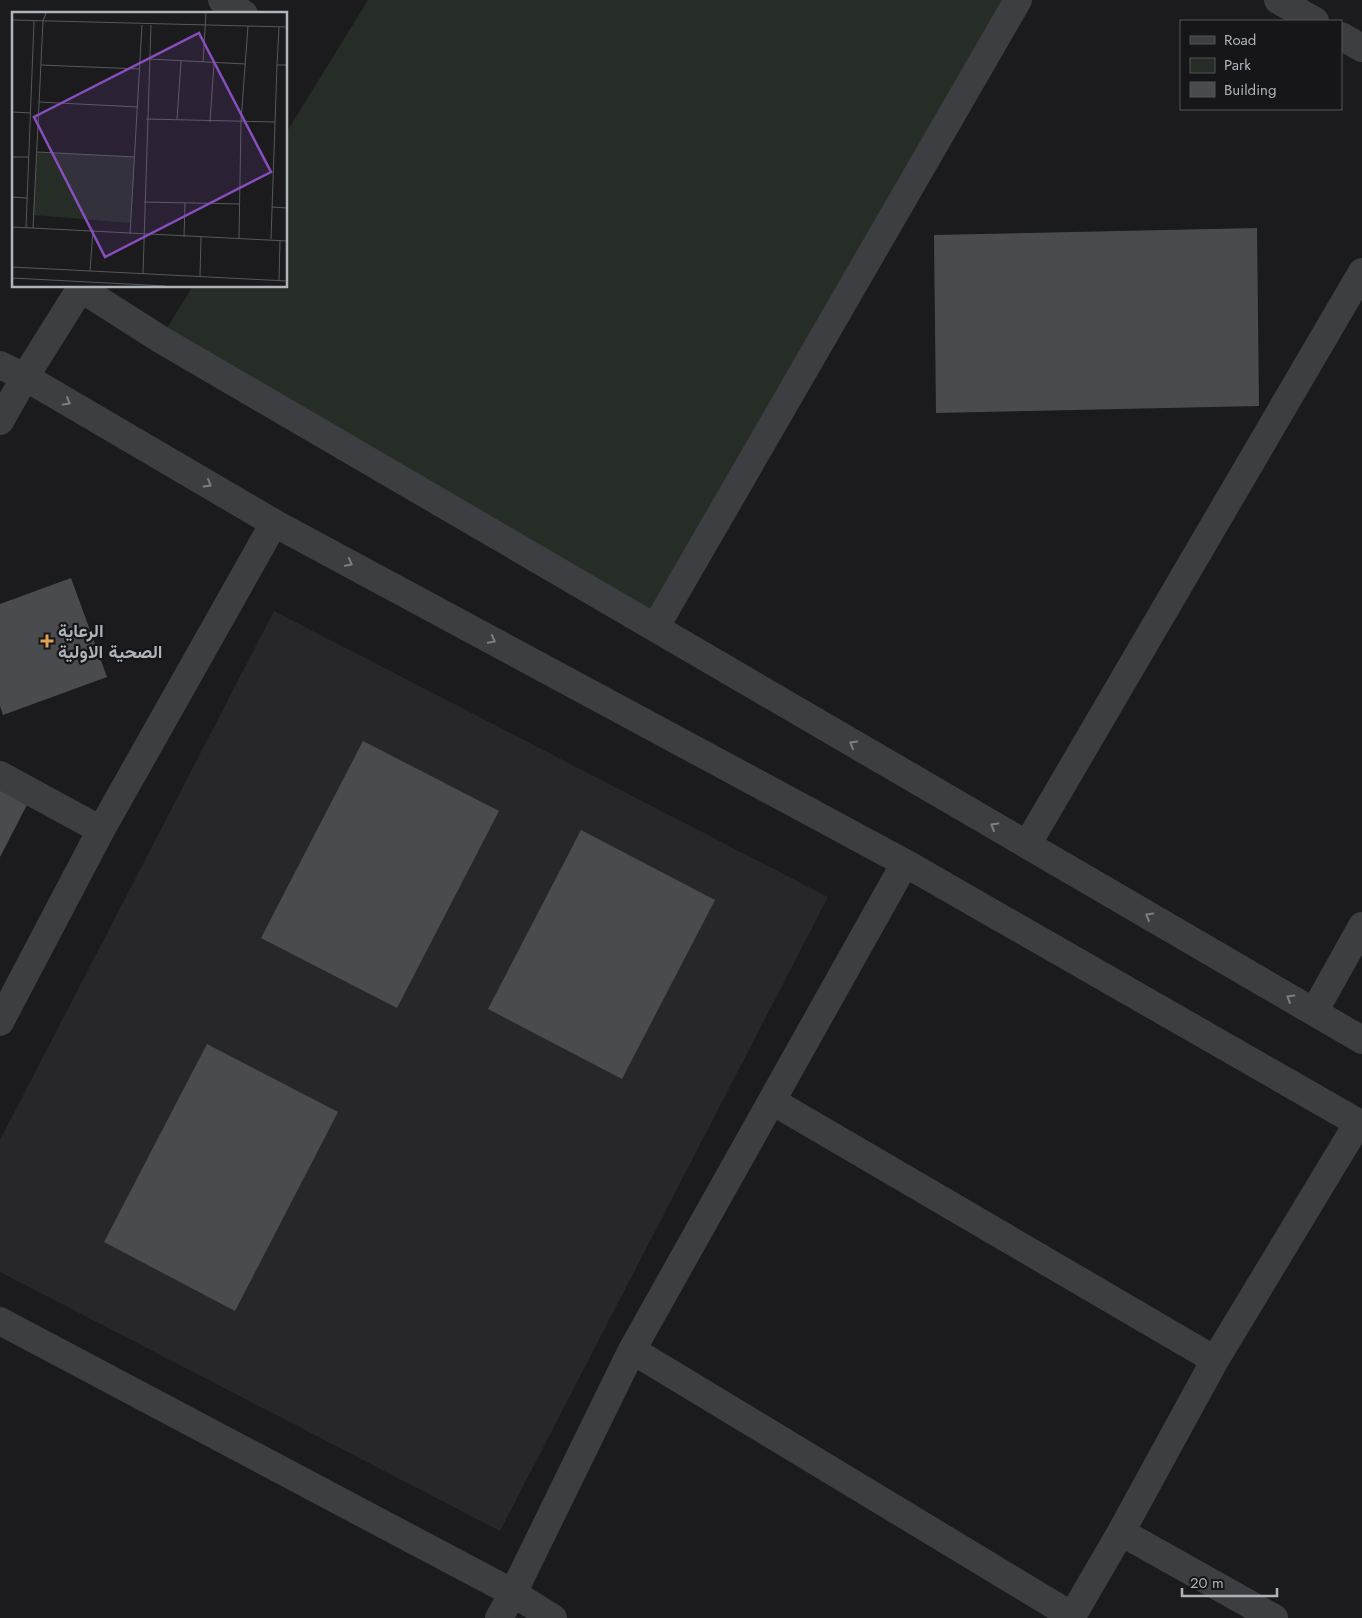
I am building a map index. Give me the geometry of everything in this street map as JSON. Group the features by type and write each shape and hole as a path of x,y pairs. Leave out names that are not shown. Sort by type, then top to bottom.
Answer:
{"street":[{"path":"222,0 241,12"},
{"path":"253,12 260,0"},
{"path":"655,628 1018,0"},
{"path":"1278,0 1313,20"},
{"path":"1342,37 1362,48"},
{"path":"1027,845 1362,272"},
{"path":"0,421 80,288"},
{"path":"83,288 160,339 1362,1040"},
{"path":"0,365 25,377 274,523 906,862 1360,1124 1215,1360 1121,1532 1071,1617 632,1350"},
{"path":"0,1022 101,830 274,523"},
{"path":"0,775 101,830"},
{"path":"499,1618 632,1350 906,862"},
{"path":"1314,1012 1362,926"},
{"path":"772,1101 1215,1360"},
{"path":"0,1321 513,1593 553,1618"},
{"path":"1121,1532 1274,1618"}],"shaded area":[{"path":"274,611 828,897 500,1531 0,1272 0,1140"}],"green space":[{"path":"368,0 1018,0 655,628 160,339 192,288 288,288 288,130"}],"building":[{"path":"1257,228 1259,406 936,413 934,235"},
{"name":"الرعاية الصحية الاولية","path":"71,578 107,677 3,715 0,706 0,604"},
{"path":"363,741 499,811 397,1008 261,938"},
{"path":"0,786 29,801 0,857"},
{"path":"581,830 715,900 622,1079 488,1009"},
{"path":"207,1044 338,1112 235,1311 104,1242"}],"place":[{"name":"الرعاية الصحية الاولية","path":"47,641"}]}
